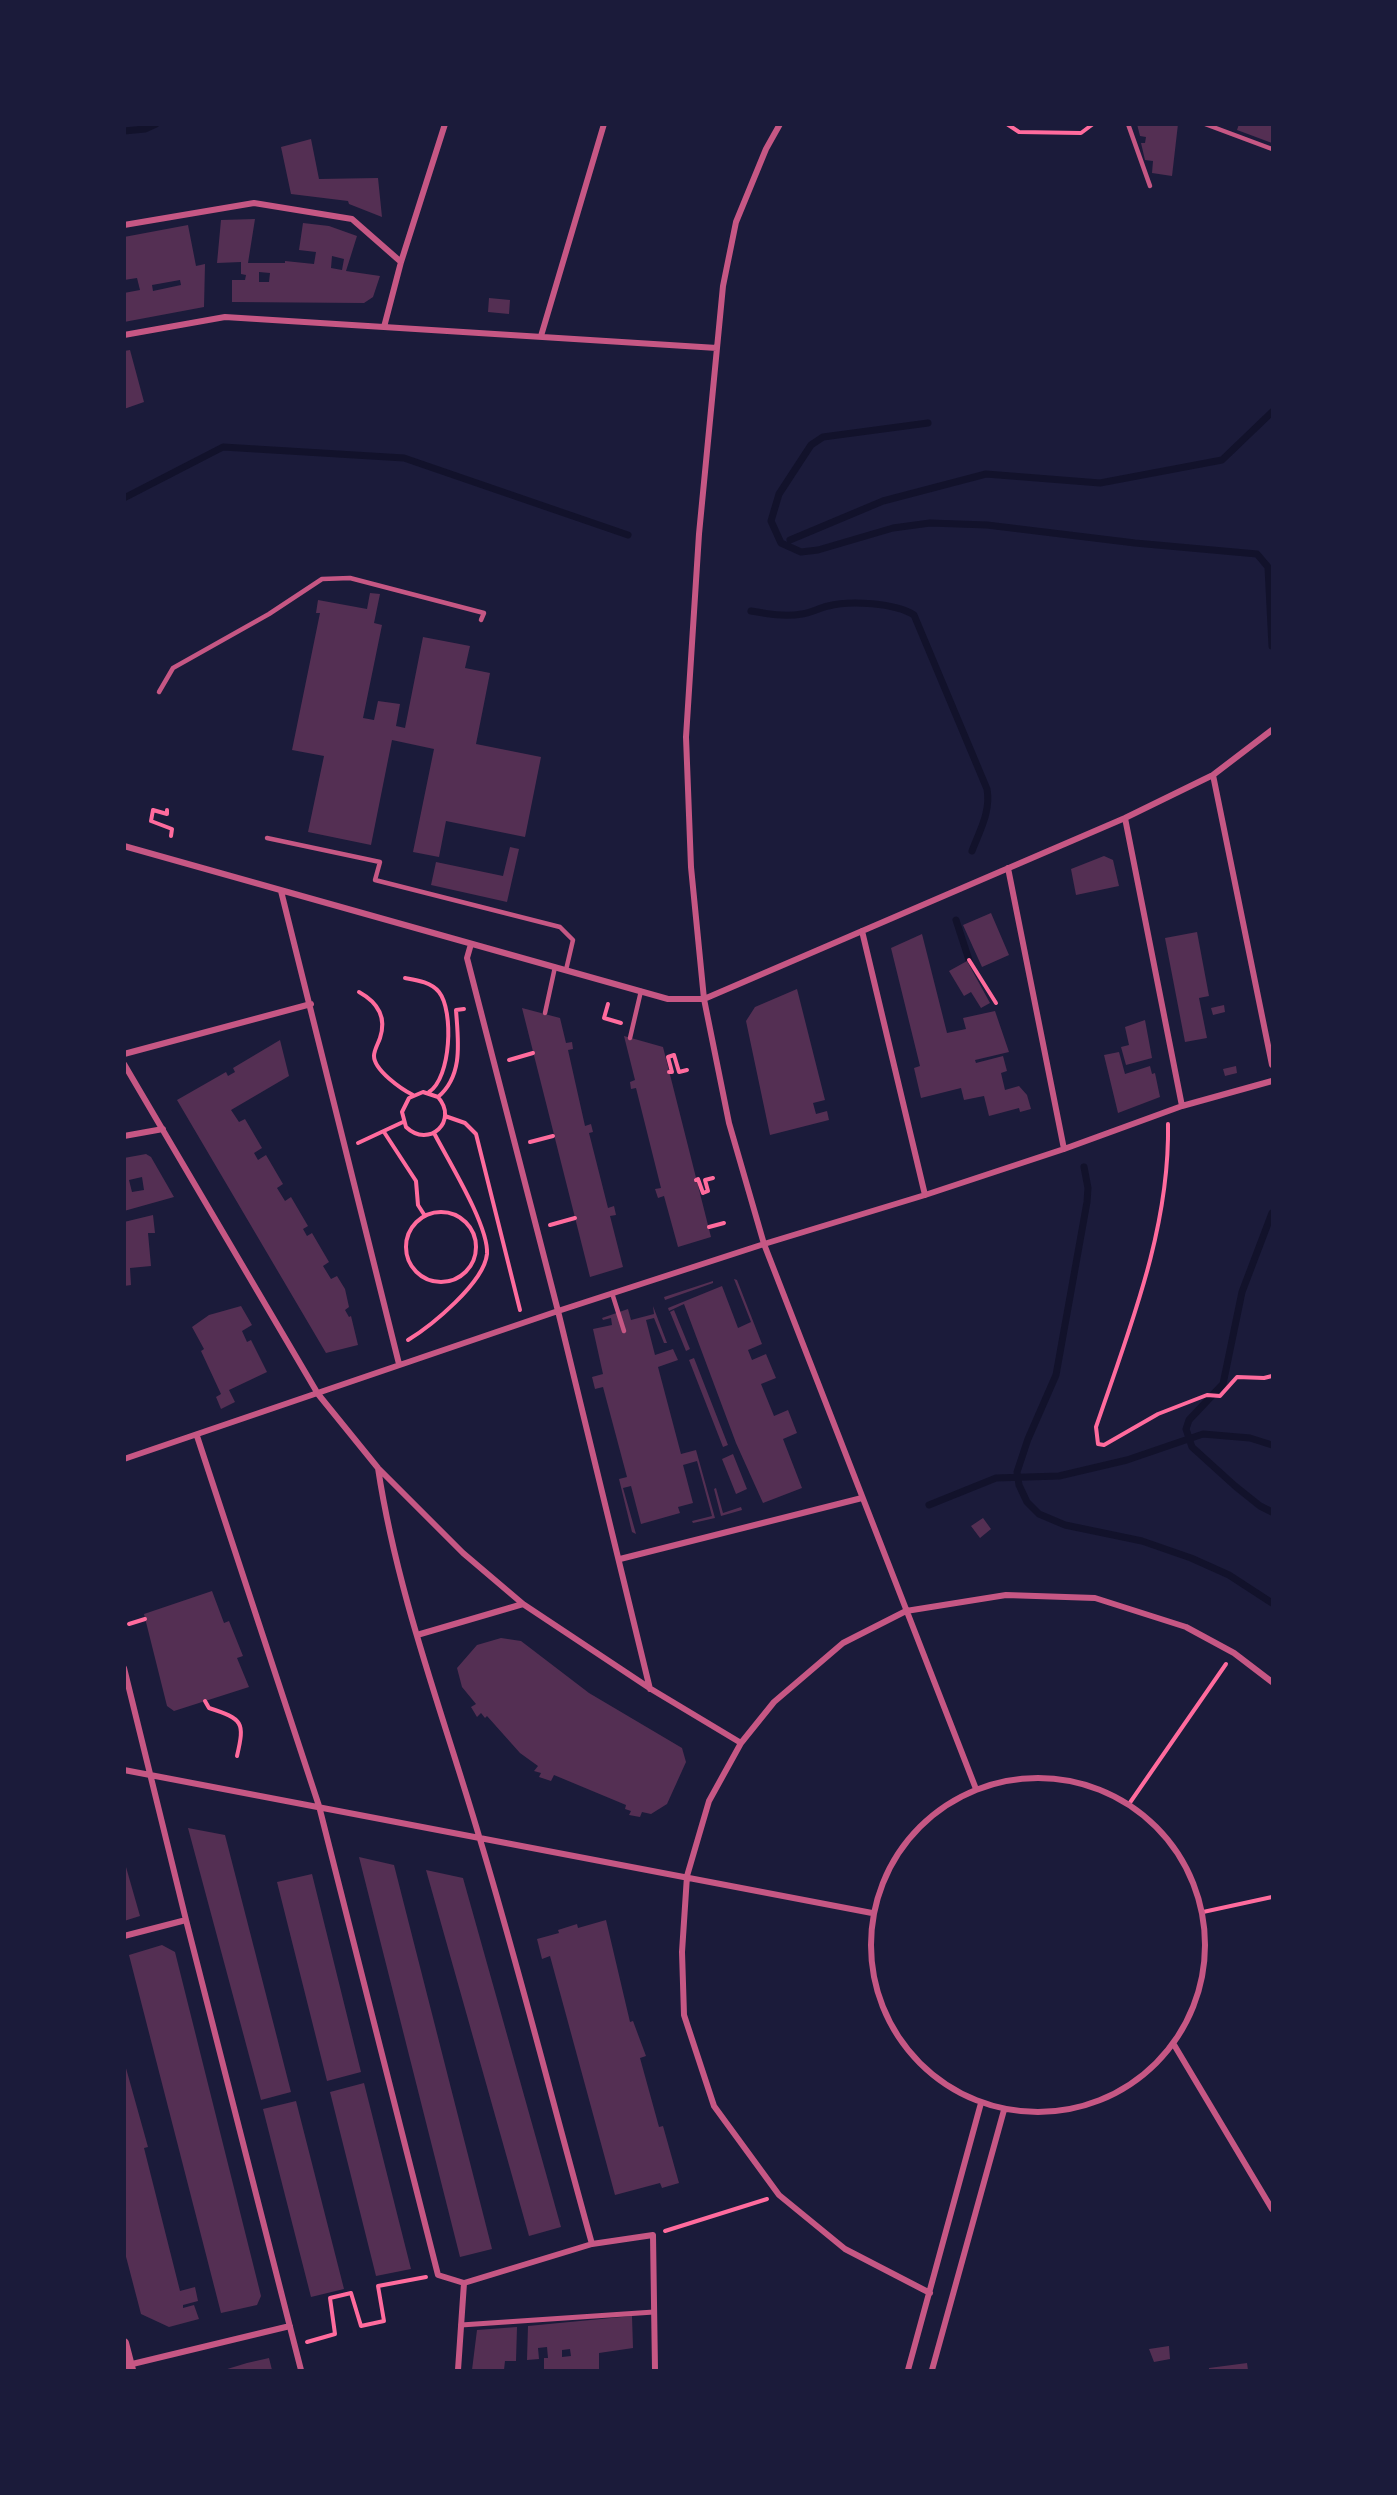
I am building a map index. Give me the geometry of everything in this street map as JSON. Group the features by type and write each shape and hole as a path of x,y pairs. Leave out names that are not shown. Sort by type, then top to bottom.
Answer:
{"street":[{"path":"384,327 401,262 446,124"},
{"path":"541,336 604,124"},
{"path":"780,124 766,149 736,222 723,286 699,534 686,737 691,867 704,999 729,1124 764,1244 976,1789"},
{"path":"124,225 254,203 352,219 401,262"},
{"path":"124,335 225,317 717,348"},
{"path":"124,846 668,999 704,999 1125,818 1214,775 1272,729"},
{"path":"1214,775 1272,1065"},
{"path":"1125,818 1182,1106"},
{"path":"1008,868 1064,1149"},
{"path":"281,891 399,1364"},
{"path":"862,931 925,1195"},
{"path":"471,944 467,958 558,1311 651,1689"},
{"path":"124,1054 311,1004"},
{"path":"124,1064 318,1394 378,1468 463,1553 523,1604 651,1689 741,1743"},
{"path":"124,1459 612,1293 925,1195 1064,1149 1182,1106 1272,1081"},
{"path":"124,1136 163,1129"},
{"path":"196,1436 318,1806 438,2275 464,2283 592,2244 653,2235 655,2370"},
{"path":"378,1468 385,1511 417,1635 480,1837 592,2244"},
{"path":"620,1559 862,1498"},
{"path":"930,2293 845,2248 779,2195 714,2106 684,2015 682,1952 687,1876 709,1801 741,1743 774,1702 843,1643 906,1611 1006,1595 1095,1598 1186,1627 1234,1653 1272,1682"},
{"path":"417,1635 523,1604"},
{"path":"124,1668 301,2370"},
{"path":"124,1770 872,1913"},
{"path":"1033,1778 1083,1783 1129,1804 1165,1835 1191,1875 1203,1912 1206,1946 1198,1995 1173,2043 1143,2075 1102,2100 1053,2112 1004,2110 981,2103 943,2084 908,2053 887,2021 870,1966 872,1913 891,1863 926,1819 976,1789 1033,1778"},
{"path":"124,1936 186,1920"},
{"path":"1173,2043 1271,2204"},
{"path":"908,2370 981,2103"},
{"path":"932,2370 1004,2110"},
{"path":"458,2370 464,2283"},
{"path":"461,2325 654,2312"},
{"path":"124,2343 129,2367 290,2326"}],"lane":[{"path":"1128,124 1150,186"},
{"path":"1205,124 1272,149"},
{"path":"159,692 173,668 269,614 322,579 350,578 374,583 483,613 482,620"},
{"path":"267,838 380,862 375,880 560,927 573,940 566,970"},
{"path":"544,1013 555,967"},
{"path":"630,1038 641,991"},
{"path":"612,1293 624,1331"}],"path":[{"path":"1007,124 1019,132 1081,133 1093,124"},
{"path":"167,810 167,814 153,810 151,821 172,829 171,836"},
{"path":"969,960 996,1003"},
{"path":"405,978 418,980 436,988 445,1001 447,1012 446,1062 435,1087 428,1092 413,1095 403,1107 403,1122 410,1131 419,1136 434,1133 442,1126 446,1116 444,1106 438,1097 428,1092"},
{"path":"359,992 373,1001 382,1019 381,1034 374,1054 375,1061 391,1080 413,1095"},
{"path":"608,1004 604,1018 621,1022 620,1027 617,1026"},
{"path":"438,1097 450,1082 457,1065 456,1010 464,1009"},
{"path":"509,1060 533,1053"},
{"path":"669,1072 672,1072 668,1057 674,1055 679,1072 687,1070"},
{"path":"1168,1111 1169,1156 1154,1248 1096,1427 1098,1444 1104,1445 1158,1414 1207,1395 1220,1396 1237,1377 1272,1376"},
{"path":"446,1116 465,1123 476,1134 520,1310"},
{"path":"357,1143 403,1122"},
{"path":"384,1132 416,1181 418,1205 425,1216"},
{"path":"408,1340 426,1329 474,1282 487,1256 486,1241 479,1222 434,1133"},
{"path":"530,1142 553,1136"},
{"path":"696,1180 698,1179 703,1193 708,1191 705,1180 713,1178"},
{"path":"436,1213 452,1214 462,1220 473,1233 476,1249 473,1260 468,1269 454,1279 444,1282 427,1279 418,1273 408,1259 408,1237 416,1223 425,1216 436,1213"},
{"path":"550,1225 574,1218"},
{"path":"709,1227 724,1223"},
{"path":"129,1624 145,1619"},
{"path":"1129,1804 1234,1653"},
{"path":"205,1701 209,1708 231,1715 238,1721 242,1738 237,1756"},
{"path":"1203,1912 1272,1897"},
{"path":"653,2235 779,2195"},
{"path":"294,2345 335,2334 330,2298 351,2293 360,2326 384,2321 378,2286 438,2275"}],"building":[{"path":"1137,124 1178,124 1172,176 1152,173 1153,161 1145,160 1141,143 1145,143 1146,137 1140,136"},
{"path":"1239,124 1272,124 1272,143 1237,130"},
{"path":"311,139 319,179 378,178 382,217 349,204 348,201 291,194 281,147"},
{"path":"255,219 248,263 285,263 285,261 314,264 316,252 299,250 303,223 329,226 357,236 346,271 380,276 373,297 364,303 232,302 232,280 245,280 246,275 241,274 241,262 217,263 221,220","holes":["332,256 344,259 342,270 331,268","259,272 270,273 269,282 259,282"]},
{"path":"188,225 196,266 205,264 204,307 124,322 124,293 140,290 137,278 124,280 124,237","holes":["180,280 181,285 153,291 152,285"]},
{"path":"489,298 510,300 509,314 488,312"},
{"path":"130,350 144,402 124,409 124,351"},
{"path":"370,593 380,594 374,623 382,625 363,718 374,720 378,701 400,704 396,726 405,728 423,637 470,646 465,668 490,673 476,744 541,757 525,837 446,821 439,857 413,852 434,749 392,740 371,845 308,832 324,756 292,750 320,613 316,613 318,600 367,609"},
{"path":"510,847 519,849 507,902 431,885 436,862 503,876"},
{"path":"1104,856 1113,860 1119,886 1076,895 1071,869"},
{"path":"991,913 1009,955 982,967 963,925"},
{"path":"1197,932 1209,996 1199,998 1207,1038 1185,1042 1165,938"},
{"path":"922,934 947,1033 966,1029 963,1018 995,1011 1009,1052 975,1060 976,1063 1003,1056 1007,1071 1001,1073 1005,1090 1019,1086 1027,1095 1031,1109 1020,1112 1019,1108 989,1116 984,1096 964,1100 961,1088 921,1098 914,1068 920,1066 891,948"},
{"path":"967,961 990,1003 981,1008 971,992 964,996 949,971"},
{"path":"797,989 825,1100 813,1103 816,1114 827,1111 829,1120 770,1135 746,1021 755,1007"},
{"path":"1224,1005 1225,1012 1213,1015 1211,1008"},
{"path":"522,1008 560,1018 566,1043 572,1042 573,1049 568,1050 585,1126 591,1124 593,1132 589,1133 608,1208 614,1206 616,1215 610,1216 623,1267 590,1277"},
{"path":"1145,1020 1152,1058 1126,1065 1121,1047 1129,1045 1125,1027"},
{"path":"624,1036 663,1047 711,1237 678,1247 664,1196 658,1198 655,1189 661,1188 636,1088 631,1089 630,1082 635,1080"},
{"path":"280,1040 289,1076 231,1110 239,1122 245,1119 262,1148 254,1153 258,1160 266,1155 283,1184 277,1188 285,1201 291,1197 308,1226 303,1229 307,1236 312,1233 329,1262 323,1266 331,1279 337,1276 345,1289 349,1307 345,1310 349,1317 351,1316 358,1345 326,1353 177,1100 226,1072 228,1076 235,1072 233,1068"},
{"path":"1119,1052 1125,1074 1150,1066 1152,1074 1155,1073 1160,1097 1118,1113 1104,1055"},
{"path":"1236,1066 1237,1073 1225,1076 1223,1069"},
{"path":"146,1154 151,1157 174,1197 124,1211 124,1158","holes":["142,1177 144,1190 132,1192 129,1180"]},
{"path":"153,1215 155,1233 148,1233 151,1266 130,1268 131,1285 124,1286 124,1222"},
{"path":"734,1279 737,1280 762,1344 748,1350 752,1360 766,1354 776,1378 761,1384 774,1416 788,1410 797,1433 783,1439 802,1488 763,1503 736,1443 684,1304 669,1311 668,1308 722,1286 738,1328 751,1322"},
{"path":"713,1281 713,1283 665,1300 664,1297"},
{"path":"241,1306 252,1325 242,1331 247,1342 251,1340 267,1372 229,1390 235,1402 221,1409 216,1397 221,1394 201,1351 204,1349 192,1327 209,1315"},
{"path":"653,1306 667,1343 664,1343 654,1318 646,1320 655,1355 673,1349 678,1360 658,1367 681,1454 696,1450 715,1518 693,1523 692,1521 712,1516 697,1461 683,1465 693,1503 678,1507 680,1513 641,1524 631,1486 623,1488 636,1534 632,1532 619,1479 627,1477 603,1387 595,1389 592,1377 603,1374 593,1329 612,1325 611,1318 603,1320 602,1318 628,1309 631,1320 654,1314"},
{"path":"674,1310 690,1349 686,1351 670,1312"},
{"path":"694,1358 728,1445 723,1447 689,1360"},
{"path":"733,1454 747,1489 736,1494 722,1459"},
{"path":"716,1488 723,1513 741,1507 742,1510 721,1516 714,1489"},
{"path":"983,1518 991,1529 980,1538 971,1526"},
{"path":"212,1591 224,1623 229,1621 243,1656 237,1658 249,1687 174,1711 167,1706 144,1614"},
{"path":"501,1638 521,1641 589,1693 682,1748 686,1762 667,1804 651,1814 642,1812 640,1817 629,1815 631,1811 625,1809 626,1805 554,1775 551,1781 539,1777 541,1773 534,1771 538,1766 520,1753 487,1716 485,1718 481,1713 477,1717 471,1707 476,1704 462,1687 457,1668 477,1645"},
{"path":"188,1828 225,1835 291,2092 261,2100"},
{"path":"359,1857 394,1865 492,2249 460,2257"},
{"path":"124,1860 140,1916 124,1921"},
{"path":"426,1870 463,1878 561,2227 529,2236"},
{"path":"312,1874 361,2072 327,2081 277,1882"},
{"path":"606,1920 630,2022 633,2021 646,2056 640,2058 659,2127 663,2126 679,2183 662,2188 660,2183 615,2195 550,1956 542,1959 537,1939 559,1933 558,1930 577,1924 578,1928"},
{"path":"162,1945 175,1952 261,2296 257,2305 221,2313 129,1955"},
{"path":"124,2061 148,2147 144,2148 180,2291 195,2287 198,2301 183,2305 183,2308 194,2305 199,2319 169,2327 141,2314 124,2249"},
{"path":"364,2083 411,2269 376,2276 330,2092"},
{"path":"296,2101 344,2289 311,2297 263,2109"},
{"path":"632,2316 633,2348 599,2353 599,2370 544,2370 544,2358 548,2358 547,2347 538,2348 539,2359 527,2360 528,2326","holes":["570,2349 571,2356 562,2357 562,2350"]},
{"path":"517,2327 516,2361 505,2361 504,2370 472,2370 477,2330"},
{"path":"1169,2346 1170,2359 1154,2362 1149,2349"},
{"path":"269,2358 272,2370 224,2370 247,2363"},
{"path":"1247,2363 1248,2370 1209,2370 1209,2368"}],"waterway":[{"path":"124,131 145,129 156,124"},
{"path":"790,540 883,501 986,474 1100,483 1222,460 1272,412"},
{"path":"928,423 823,437 811,445 779,494 771,521 781,543 801,552 818,550 893,528 930,523 987,525 1135,543 1257,554 1268,567 1272,646"},
{"path":"124,498 223,447 404,458 628,535"},
{"path":"751,611 796,615 837,604 860,603 884,605 914,615 987,789 986,813 972,851"},
{"path":"956,920 969,960"},
{"path":"1084,1167 1088,1188 1087,1202 1056,1375 1028,1439 1017,1472 1019,1485 1027,1502 1039,1514 1065,1525 1142,1541 1191,1558 1229,1575 1272,1603"},
{"path":"1272,1213 1242,1292 1223,1384 1189,1420 1186,1429 1192,1447 1235,1486 1260,1506 1272,1512"},
{"path":"929,1505 996,1478 1059,1476 1127,1460 1203,1434 1250,1438 1272,1445"}]}
